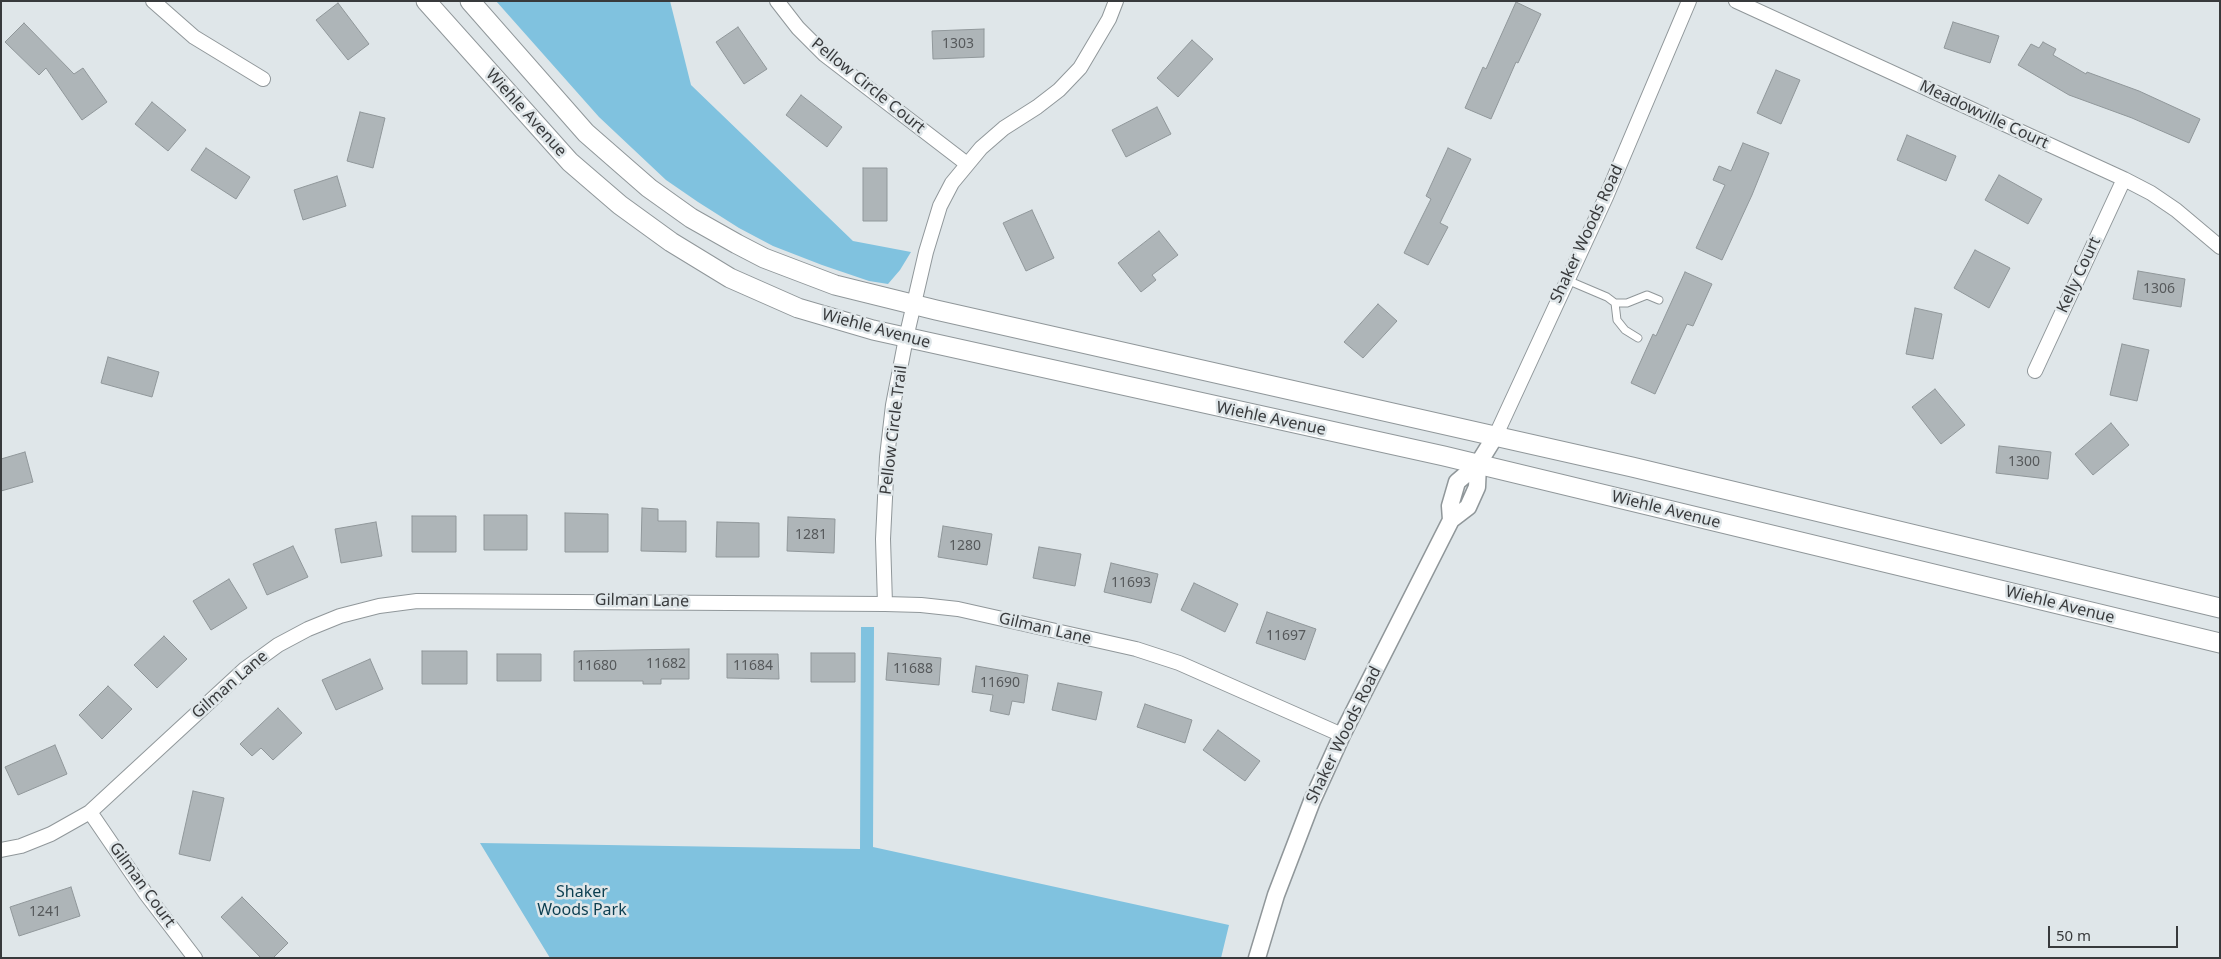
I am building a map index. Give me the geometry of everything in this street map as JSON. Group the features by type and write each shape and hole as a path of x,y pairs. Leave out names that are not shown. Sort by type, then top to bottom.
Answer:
{"main road":[{"name":"Wiehle Avenue","path":"426,1 570,162 620,205 671,242 730,278 761,293 836,320 906,338 1478,464 2220,643"},
{"name":"Wiehle Avenue","path":"470,1 586,133 649,188 684,213 738,244 798,272 852,290 914,305 1496,435 2220,608"}],"street":[{"path":"153,1 194,37 263,79"},
{"name":"Pellow Circle Court","path":"777,1 798,28 825,54 967,164"},
{"name":"Pellow Circle Trail","path":"885,604 883,539 887,457 894,405 906,338 926,252 940,206 952,184 981,148 1004,128 1059,90 1080,68 1116,1"},
{"name":"Shaker Woods Road","path":"1257,958 1276,895 1312,801 1342,735 1451,520 1468,507 1477,487 1478,464 1496,435 1606,197 1689,1"},
{"name":"Meadowville Court","path":"1736,1 2124,179 2151,193 2176,210 2220,247"},
{"name":"Kelly Court","path":"2035,371 2124,179"},
{"name":"Gilman Lane","path":"1,850 21,846 52,834 90,812 252,664 278,645 308,629 340,616 379,606 417,601 885,604 958,609 1136,649 1179,663 1342,735"},
{"name":"Gilman Court","path":"90,812 146,894 195,958"}],"lane":[{"path":"1567,280 1606,297 1615,304 1628,304 1647,295 1659,300"},
{"path":"1615,304 1617,320 1624,330 1638,338"}],"green space":[{"path":"496,1 670,1 691,85 853,241 911,252 900,270 888,284 869,281 773,246 739,228 698,202 666,180 599,117"},
{"name":"Shaker Woods Park","path":"861,627 874,627 873,847 1229,925 1221,958 550,958 480,843 860,849"}],"building":[{"path":"1516,2 1541,14 1518,63 1516,62 1491,119 1465,108 1483,67 1486,69"},
{"path":"338,3 369,44 348,60 316,20"},
{"path":"1953,22 1999,36 1990,63 1944,48"},
{"path":"24,23 74,74 83,68 107,102 82,120 46,68 39,75 5,42"},
{"path":"738,27 767,69 744,84 716,42"},
{"path":"984,29 984,57 933,59 932,31"},
{"path":"1192,40 1213,59 1178,97 1157,78"},
{"path":"2043,42 2056,49 2053,55 2086,74 2087,72 2139,91 2200,119 2189,143 2132,118 2069,95 2018,65 2031,44 2039,48"},
{"path":"1776,70 1800,80 1781,124 1757,113"},
{"path":"801,95 842,127 827,147 786,115"},
{"path":"152,102 186,130 168,151 135,124"},
{"path":"1157,107 1171,134 1126,157 1112,130"},
{"path":"360,112 385,118 373,168 347,161"},
{"path":"1907,135 1956,156 1946,181 1897,160"},
{"path":"1743,143 1769,153 1722,260 1696,248 1725,185 1713,180 1719,166 1731,171"},
{"path":"206,148 250,177 236,199 191,170"},
{"path":"1448,148 1471,159 1440,223 1448,227 1428,265 1404,253 1431,199 1426,196"},
{"path":"863,168 887,168 887,221 863,221"},
{"path":"1999,175 2042,199 2028,224 1985,200"},
{"path":"337,176 346,206 303,220 294,190"},
{"path":"1032,210 1054,258 1026,271 1003,223"},
{"path":"1159,231 1178,255 1152,275 1156,280 1141,292 1118,263"},
{"path":"1975,250 2010,268 1989,308 1954,288"},
{"path":"2138,271 2185,279 2181,307 2133,299"},
{"path":"1685,272 1712,284 1693,326 1687,324 1655,394 1631,383 1653,334 1656,336"},
{"path":"1378,304 1397,321 1363,358 1344,342"},
{"path":"1915,308 1942,314 1933,359 1906,354"},
{"path":"2122,344 2149,350 2137,401 2110,395"},
{"path":"108,357 159,372 152,397 101,383"},
{"path":"1935,389 1965,425 1941,444 1912,407"},
{"path":"2111,423 2129,445 2093,475 2075,454"},
{"path":"1999,446 2051,452 2048,479 1996,473"},
{"path":"25,452 33,482 1,491 1,459"},
{"path":"642,508 658,509 658,521 686,521 686,552 641,551"},
{"path":"565,513 608,514 608,552 565,552"},
{"path":"484,515 527,515 527,550 484,550"},
{"path":"412,516 456,516 456,552 412,552"},
{"path":"788,517 835,519 834,553 787,551"},
{"path":"376,522 382,556 341,563 335,529"},
{"path":"717,522 759,523 759,557 716,557"},
{"path":"943,526 992,534 987,565 938,557"},
{"path":"293,546 308,577 267,595 253,564"},
{"path":"1039,547 1081,554 1075,586 1033,578"},
{"path":"1111,563 1158,574 1151,603 1104,592"},
{"path":"229,579 247,608 211,630 193,601"},
{"path":"1194,583 1238,604 1225,632 1181,610"},
{"path":"1267,612 1316,629 1305,660 1256,643"},
{"path":"164,636 187,659 157,688 134,665"},
{"path":"689,649 689,679 661,679 661,684 643,684 643,681 574,681 574,651"},
{"path":"422,651 467,651 467,684 422,684"},
{"path":"811,653 855,653 855,682 811,682"},
{"path":"888,653 941,658 939,685 886,680"},
{"path":"497,654 541,654 541,681 497,681"},
{"path":"727,654 778,654 779,679 727,678"},
{"path":"370,659 383,689 336,710 322,680"},
{"path":"976,666 1028,675 1024,703 1012,701 1009,715 990,711 993,695 972,692"},
{"path":"1058,683 1102,692 1096,720 1052,710"},
{"path":"108,686 132,709 102,739 79,715"},
{"path":"1145,704 1192,720 1185,743 1137,727"},
{"path":"278,708 302,733 273,760 261,748 252,756 240,744"},
{"path":"1218,730 1260,761 1245,781 1203,750"},
{"path":"55,745 67,774 18,795 5,767"},
{"path":"193,791 224,798 210,861 179,854"},
{"path":"71,887 80,916 19,936 10,907"},
{"path":"242,897 288,943 273,958 261,958 221,917"}]}
